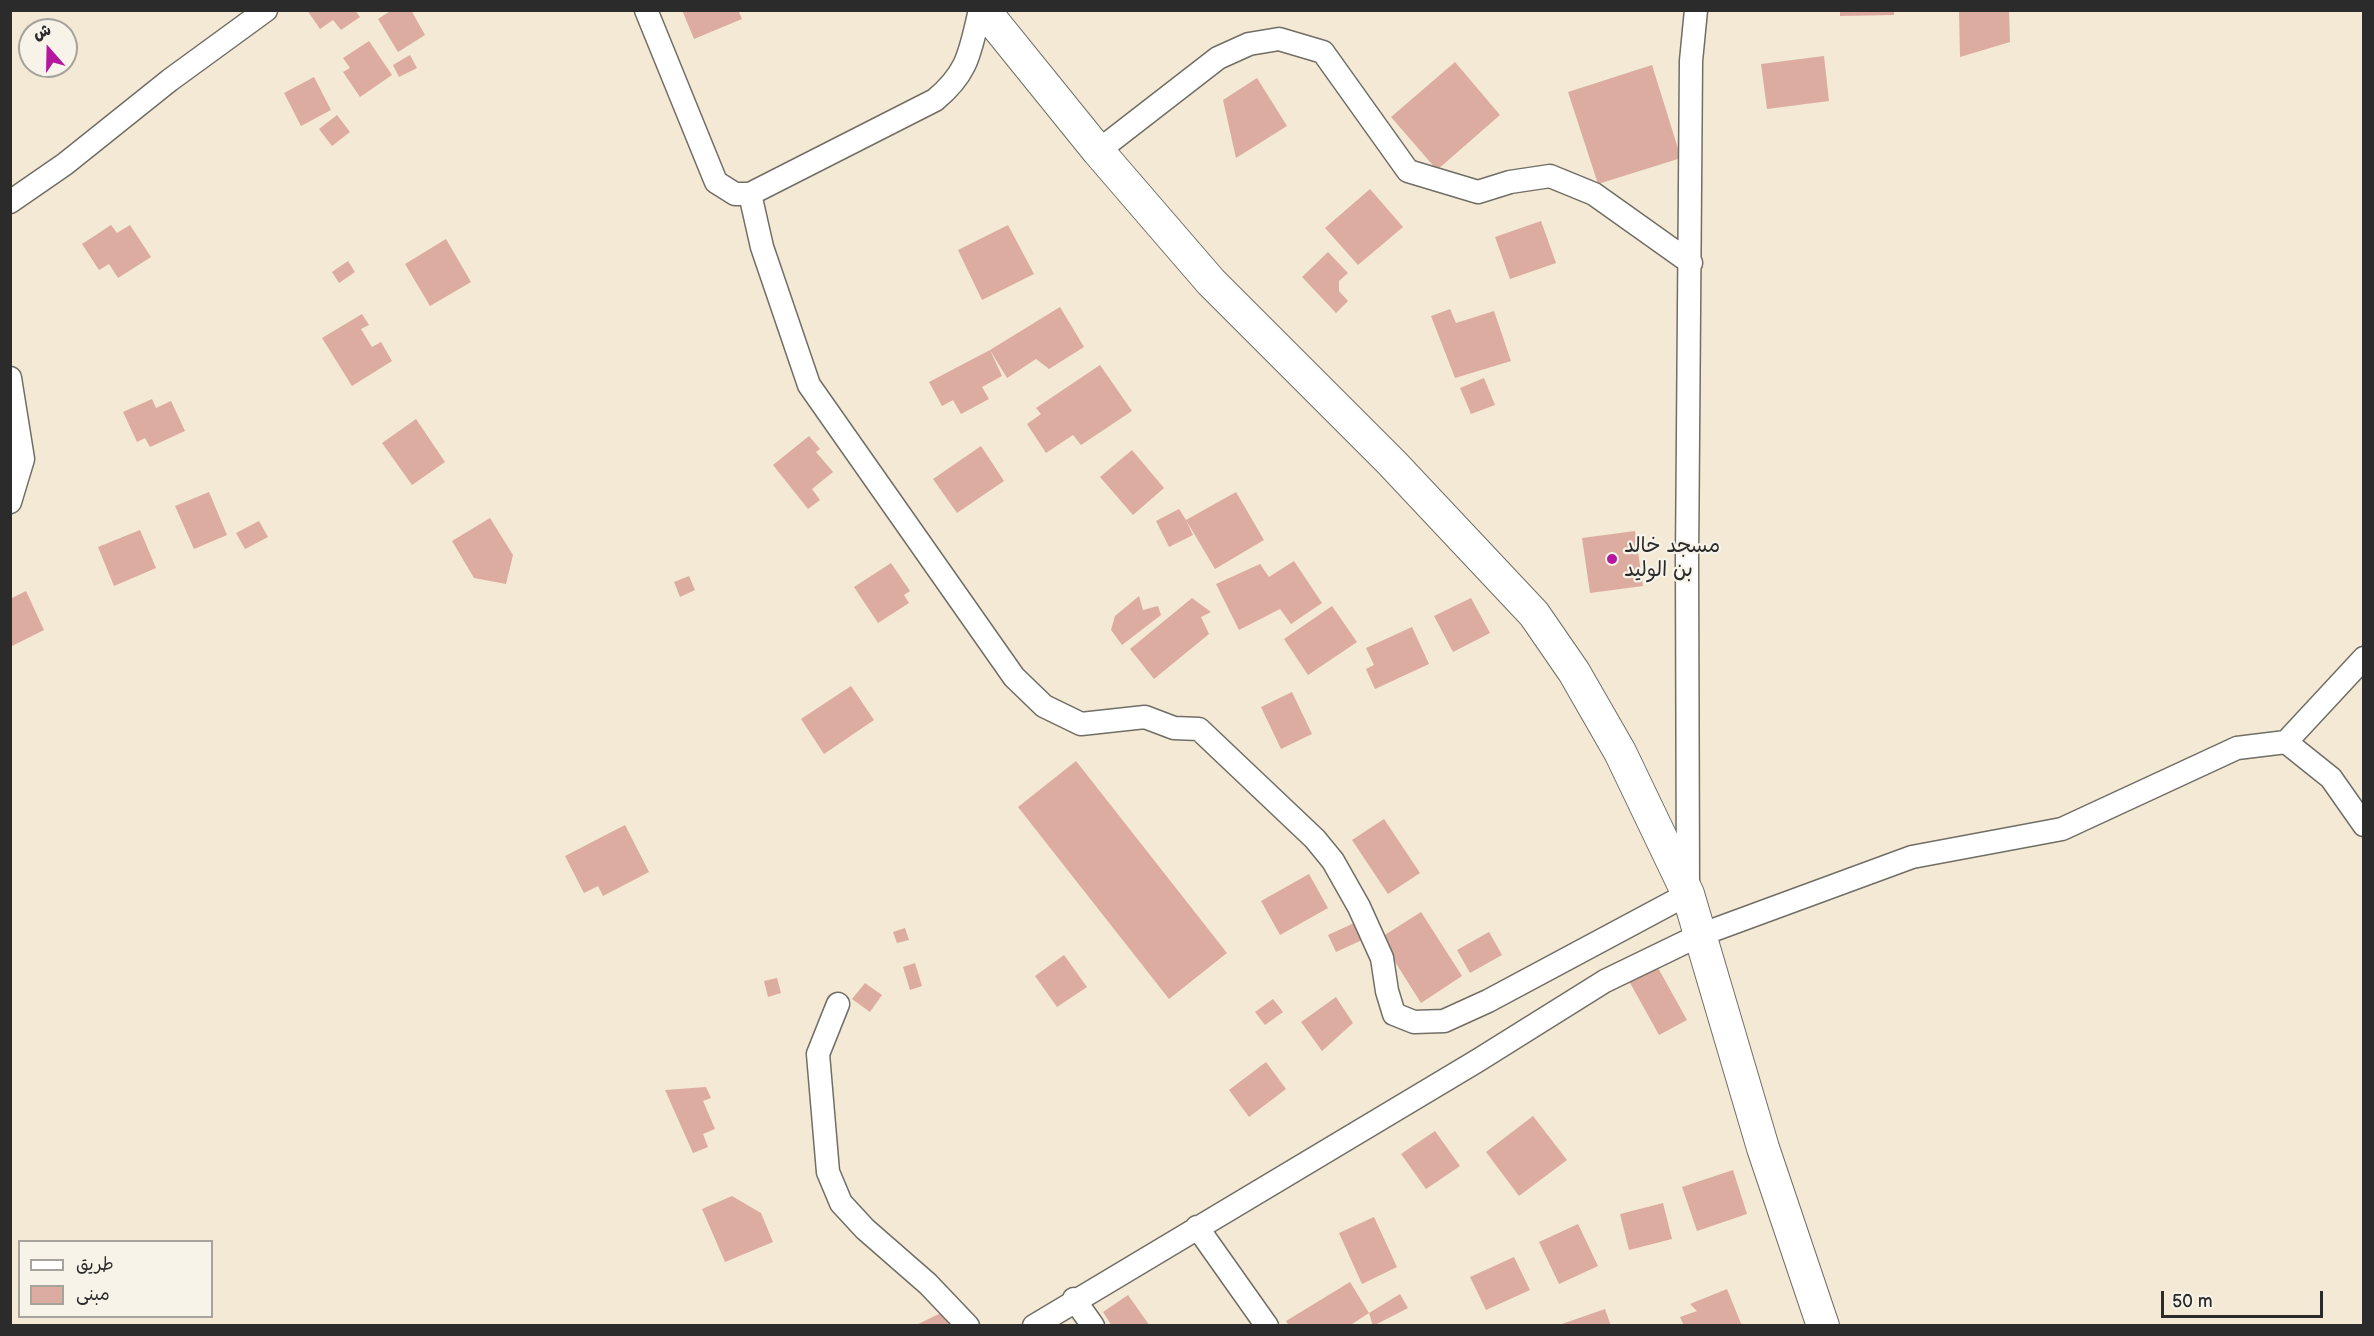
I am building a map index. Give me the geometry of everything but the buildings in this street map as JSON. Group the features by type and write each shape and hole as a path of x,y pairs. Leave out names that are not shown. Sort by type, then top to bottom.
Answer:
{"street":[{"path":"10,202 65,164 170,80 266,10"},
{"path":"646,10 716,182 735,194 750,194 925,105 944,92 953,85 968,60 982,10"},
{"path":"982,10 1098,151 1211,282 1392,463 1534,614 1574,672 1620,752 1688,894 1763,1148 1823,1326"},
{"path":"1688,894 1687,560 1691,263 1690,62 1696,10"},
{"path":"1098,151 1218,58 1249,45 1278,39 1323,52 1408,171 1478,192 1510,182 1550,176 1594,194 1691,263"},
{"path":"750,194 762,247 809,385 1014,677 1044,706 1081,724 1145,717 1174,728 1199,729 1219,745 1315,839 1333,861 1359,907 1382,958 1387,991 1394,1014 1414,1022 1444,1021 1488,1001 1688,894"},
{"path":"10,378 23,459 10,502"},
{"path":"1034,1326 1074,1299 1477,1061 1605,981 1700,935 1912,856 2062,829 2236,748 2286,742 2364,658"},
{"path":"2286,742 2331,778 2364,825"},
{"path":"838,1004 818,1054 828,1172 841,1203 865,1229 928,1284 968,1326"},
{"path":"1197,1227 1267,1326"},
{"path":"1074,1299 1093,1326"}],"place":[{"name":"مسجد خالد بن الوليد","path":"1612,559"}]}
